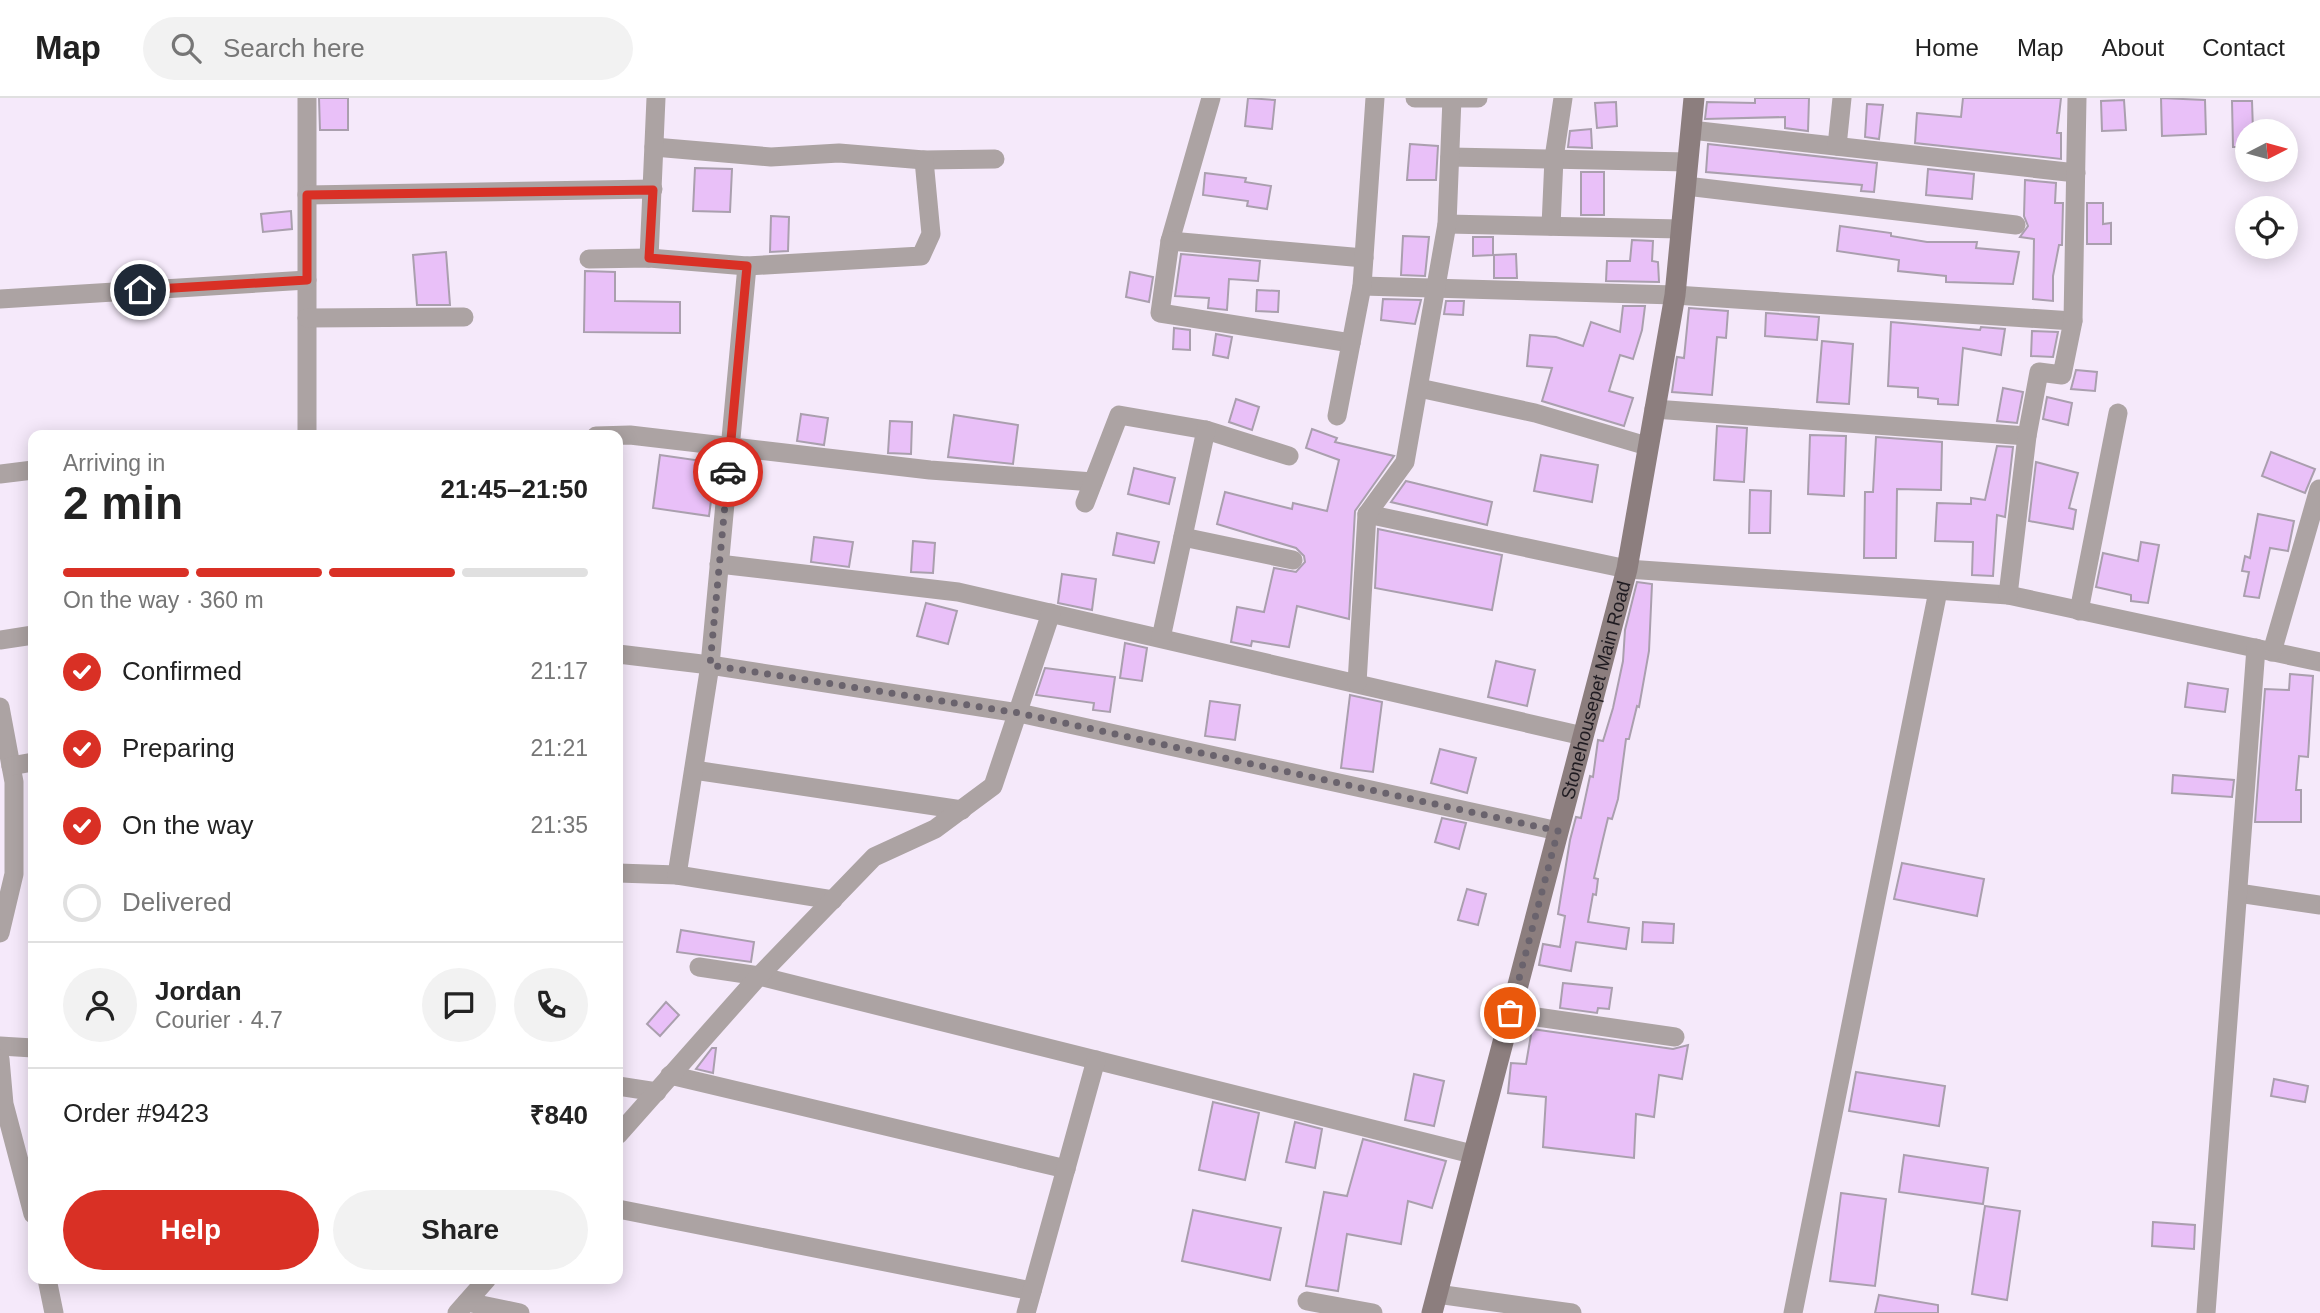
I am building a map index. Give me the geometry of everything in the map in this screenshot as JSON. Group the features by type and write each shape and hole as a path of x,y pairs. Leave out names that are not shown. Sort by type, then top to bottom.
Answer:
{"main road":[{"name":"Stonehousepet Main Road","path":"1435,1303 1627,569 1675,295 1694,98"}],"street":[{"path":"307,98 307,430"},
{"path":"649,258 656,98"},
{"path":"1212,98 1170,241 1160,313 1351,343"},
{"path":"1337,415 1362,286 1375,98"},
{"path":"1415,98 1478,98"},
{"path":"1552,226 1554,158 1563,98"},
{"path":"1837,146 1842,98"},
{"path":"2008,595 2027,436 2039,372 2062,374 2073,321 2077,98"},
{"path":"1357,683 1367,514 1405,462 1447,224 1452,99"},
{"path":"1691,130 2076,173"},
{"path":"654,148 771,157 839,153 924,160 995,159"},
{"path":"1450,157 1688,162"},
{"path":"589,259 649,258 747,266 921,256 931,234 924,160"},
{"path":"1686,186 2016,225"},
{"path":"307,195 653,190"},
{"path":"1447,224 1681,229"},
{"path":"1170,241 1364,258"},
{"path":"677,875 710,665 747,266"},
{"path":"0,299 307,280"},
{"path":"1362,286 1675,295 2073,321"},
{"path":"307,318 464,317"},
{"path":"1419,388 1535,413 1647,446"},
{"path":"1654,409 2027,436"},
{"path":"2080,611 2118,413"},
{"path":"1085,503 1119,415 1206,430 1289,456"},
{"path":"1161,638 1206,430"},
{"path":"623,435 930,470 1093,482"},
{"path":"0,474 28,471"},
{"path":"2206,1313 2238,893 2264,650 2319,489"},
{"path":"1367,514 1627,569 2008,595 2320,662"},
{"path":"1182,537 1293,560"},
{"path":"719,564 958,592 1583,736"},
{"path":"1793,1313 1938,591"},
{"path":"623,1129 759,976 874,857 935,829 993,786 1051,613"},
{"path":"0,640 28,636"},
{"path":"623,655 710,665 1019,713 1558,831"},
{"path":"0,707 14,782 14,874 0,933"},
{"path":"11,766 28,763"},
{"path":"694,770 962,810"},
{"path":"623,873 677,875 833,900"},
{"path":"2238,893 2320,905"},
{"path":"699,967 759,976 1472,1154"},
{"path":"1510,1013 1675,1037"},
{"path":"0,1046 28,1048"},
{"path":"0,1059 5,1104 28,1194"},
{"path":"1026,1313 1096,1060"},
{"path":"670,1075 1066,1169"},
{"path":"623,1087 657,1092"},
{"path":"623,1210 1032,1291"},
{"path":"48,1284 54,1313"},
{"path":"462,1307 483,1284"},
{"path":"1307,1301 1373,1313"},
{"path":"1435,1303 1572,1313"},
{"path":"462,1307 520,1313"}],"building":[{"path":"319,98 348,98 348,130 320,130"},
{"path":"1248,98 1275,100 1272,129 1245,126"},
{"path":"1755,98 1809,98 1808,131 1785,128 1785,117 1705,119 1707,102 1755,103"},
{"path":"1963,98 2061,98 2057,133 2061,133 2061,159 1915,143 1917,113 1961,117"},
{"path":"2161,98 2205,100 2206,134 2162,136"},
{"path":"2124,100 2126,130 2102,131 2101,101"},
{"path":"2232,101 2252,101 2253,119 2235,119 2233,147"},
{"path":"1616,102 1617,126 1597,128 1595,103"},
{"path":"1867,104 1883,105 1879,139 1865,137"},
{"path":"1591,129 1592,148 1568,147 1570,131"},
{"path":"1410,144 1438,146 1436,180 1407,180"},
{"path":"1708,144 1877,163 1874,192 1861,191 1862,185 1706,172"},
{"path":"695,168 732,169 730,212 693,211"},
{"path":"1928,169 1974,174 1972,199 1926,195"},
{"path":"1581,172 1604,172 1604,215 1581,215"},
{"path":"1205,173 1246,178 1245,182 1271,186 1267,209 1247,206 1248,201 1203,195"},
{"path":"2025,180 2056,183 2055,203 2063,203 2062,245 2059,245 2053,276 2053,301 2033,299 2034,239 2020,237 2028,226 2024,216"},
{"path":"2087,203 2103,203 2103,224 2111,223 2111,244 2087,244"},
{"path":"291,211 292,229 263,232 261,214"},
{"path":"771,216 789,217 788,251 770,252"},
{"path":"1840,226 1891,233 1891,236 1927,242 1977,242 1976,248 2019,252 2013,284 1946,282 1946,276 1898,271 1899,260 1837,251"},
{"path":"1403,236 1429,237 1425,276 1401,275"},
{"path":"1473,237 1493,237 1493,255 1473,256"},
{"path":"1632,240 1653,241 1652,261 1658,262 1659,282 1606,281 1607,261 1630,261"},
{"path":"446,252 450,305 417,305 413,255"},
{"path":"1181,254 1260,261 1258,281 1229,279 1227,310 1208,308 1209,298 1175,296"},
{"path":"1516,254 1517,278 1494,278 1494,255"},
{"path":"585,271 615,272 615,301 680,302 680,333 584,332"},
{"path":"1130,272 1153,277 1149,302 1126,297"},
{"path":"1257,290 1279,291 1278,312 1256,311"},
{"path":"1383,299 1421,300 1415,324 1381,320"},
{"path":"1446,301 1464,301 1463,315 1444,314"},
{"path":"1623,306 1645,306 1642,330 1633,359 1620,355 1609,391 1633,398 1624,426 1542,401 1552,368 1527,366 1530,335 1556,337 1583,346 1591,322 1620,332"},
{"path":"1689,308 1728,311 1726,338 1717,337 1712,395 1672,392 1677,357 1684,358"},
{"path":"1766,313 1819,317 1817,340 1765,336"},
{"path":"1891,322 1980,330 1981,327 2005,329 2001,355 1963,348 1958,405 1938,404 1938,399 1918,397 1918,388 1888,386"},
{"path":"1174,328 1190,330 1190,350 1173,349"},
{"path":"2032,331 2058,332 2053,357 2031,356"},
{"path":"1216,334 1232,337 1228,358 1213,355"},
{"path":"1822,341 1853,344 1849,404 1817,402"},
{"path":"2076,370 2097,372 2095,391 2071,389"},
{"path":"2003,388 2023,392 2017,423 1997,421"},
{"path":"2047,397 2072,403 2068,425 2043,419"},
{"path":"1236,399 1259,407 1252,430 1229,422"},
{"path":"801,414 828,418 824,445 797,441"},
{"path":"954,415 1018,425 1013,464 948,457"},
{"path":"890,421 912,422 911,454 888,453"},
{"path":"1717,426 1747,428 1744,482 1714,480"},
{"path":"1312,429 1337,438 1335,442 1394,456 1355,511 1349,619 1297,606 1289,647 1252,641 1251,646 1231,642 1237,607 1264,612 1274,568 1296,572 1305,562 1304,556 1296,548 1217,524 1225,492 1292,509 1293,503 1327,511 1339,460 1306,448"},
{"path":"1810,435 1846,436 1844,496 1808,494"},
{"path":"1876,437 1942,442 1941,490 1897,489 1896,558 1864,558 1865,492 1873,492"},
{"path":"1997,446 2013,447 2005,517 1997,515 1993,576 1972,575 1973,542 1935,541 1937,503 1971,504 1971,498 1985,500"},
{"path":"2271,452 2315,469 2305,493 2262,476"},
{"path":"660,455 716,463 709,516 653,508"},
{"path":"1541,455 1598,465 1592,502 1534,491"},
{"path":"2036,462 2078,473 2069,508 2076,510 2073,529 2029,521"},
{"path":"1134,468 1175,478 1169,504 1128,494"},
{"path":"1406,481 1492,502 1487,525 1391,502"},
{"path":"1750,490 1771,491 1770,533 1749,533"},
{"path":"2258,514 2294,521 2288,551 2270,548 2259,598 2244,596 2249,572 2242,571 2245,556 2250,558"},
{"path":"1378,529 1502,555 1492,610 1375,588"},
{"path":"1117,533 1159,542 1154,563 1113,555"},
{"path":"814,537 853,542 849,567 811,562"},
{"path":"913,541 935,543 933,573 911,572"},
{"path":"2141,542 2159,545 2148,603 2131,601 2131,595 2096,587 2103,553 2138,561"},
{"path":"1062,574 1096,579 1092,610 1058,603"},
{"path":"1637,582 1652,584 1649,651 1639,707 1637,706 1629,739 1626,739 1618,799 1612,819 1608,818 1594,878 1598,879 1596,895 1593,894 1588,922 1629,928 1626,949 1576,942 1571,971 1539,965 1543,944 1560,947 1565,916 1558,914 1570,840 1576,817 1581,818 1590,776 1593,777 1598,740 1603,741 1613,708 1623,661 1625,630"},
{"path":"926,603 957,611 948,644 917,636"},
{"path":"1125,643 1147,648 1142,681 1120,678"},
{"path":"1496,661 1535,670 1527,706 1488,697"},
{"path":"1045,668 1115,677 1110,712 1093,710 1094,703 1036,695"},
{"path":"2290,674 2313,676 2308,757 2299,756 2296,790 2301,790 2301,822 2255,822 2265,689 2289,690"},
{"path":"2188,683 2228,689 2225,712 2185,707"},
{"path":"1350,695 1382,702 1373,772 1341,768"},
{"path":"1210,701 1240,705 1235,740 1205,736"},
{"path":"1440,749 1476,758 1467,793 1431,783"},
{"path":"2173,775 2234,780 2232,797 2172,793"},
{"path":"1442,818 1466,823 1459,849 1435,842"},
{"path":"1902,863 1984,879 1977,916 1894,899"},
{"path":"1467,889 1486,894 1478,925 1458,920"},
{"path":"1643,922 1674,924 1673,943 1642,942"},
{"path":"681,930 754,942 751,962 677,952"},
{"path":"1563,983 1612,988 1609,1009 1598,1008 1597,1013 1560,1008"},
{"path":"666,1002 679,1015 660,1036 647,1024"},
{"path":"1532,1029 1673,1049 1688,1045 1682,1079 1659,1075 1654,1117 1636,1114 1634,1158 1543,1147 1546,1097 1508,1093 1511,1063 1526,1064"},
{"path":"712,1048 716,1048 713,1073 696,1069"},
{"path":"1856,1072 1945,1086 1939,1126 1849,1111"},
{"path":"1414,1074 1444,1081 1434,1126 1405,1120"},
{"path":"2274,1079 2308,1086 2305,1102 2271,1096"},
{"path":"1213,1102 1259,1113 1245,1180 1199,1170"},
{"path":"1295,1122 1322,1129 1315,1168 1286,1162"},
{"path":"1363,1139 1446,1161 1432,1208 1408,1201 1401,1244 1347,1234 1338,1291 1306,1286 1324,1192 1347,1196"},
{"path":"1904,1155 1988,1168 1983,1204 1899,1192"},
{"path":"1841,1193 1886,1199 1875,1286 1830,1281"},
{"path":"1985,1206 2020,1211 2007,1300 1972,1294"},
{"path":"1193,1210 1281,1228 1270,1280 1182,1261"},
{"path":"2153,1222 2195,1225 2194,1249 2152,1246"},
{"path":"1879,1295 1938,1305 1938,1313 1875,1313"}],"way so far":[{"path":"728,472 710,665 1019,713 1558,831 1510,1013"}],"route":[{"path":"140,290 307,280 307,195 653,190 649,258 747,266 728,472"}]}
